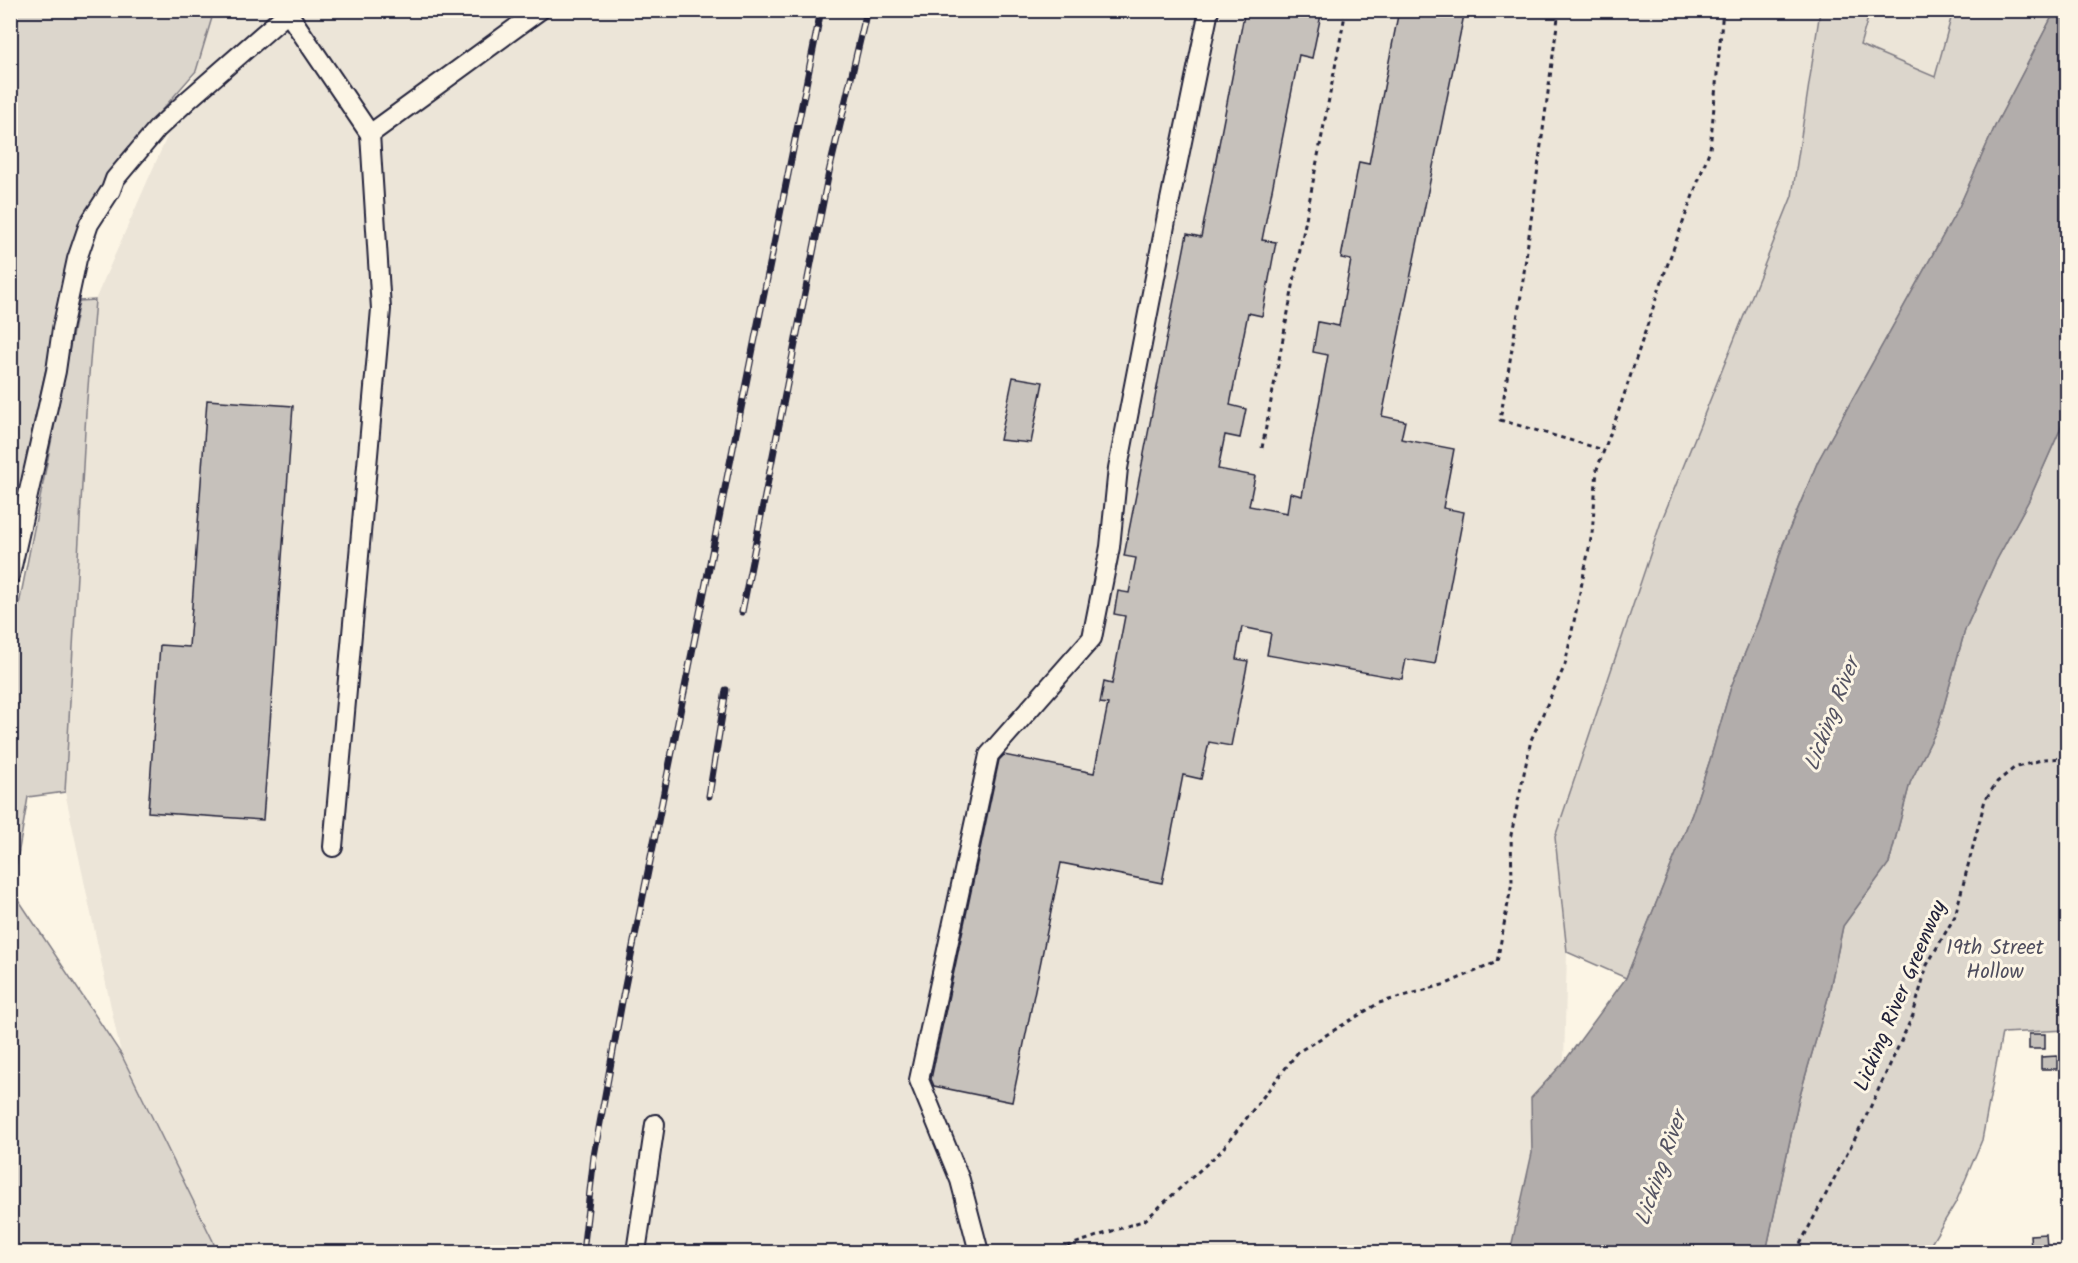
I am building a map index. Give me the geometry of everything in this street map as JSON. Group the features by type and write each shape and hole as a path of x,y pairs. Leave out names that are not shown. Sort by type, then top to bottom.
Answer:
{"street":[{"path":"370,135 540,10"},
{"path":"979,1252 960,1180 919,1080 989,755 1092,638 1110,547 1118,468 1209,10"},
{"path":"10,575 56,371 77,259 89,224 111,190 115,179 157,129 289,12 370,135 381,309 333,848"},
{"path":"636,1252 655,1124"}],"path":[{"path":"1262,448 1346,10"},
{"path":"1559,10 1521,295 1500,420 1604,450"},
{"path":"1050,1252 1145,1220 1221,1151 1298,1052 1379,1003 1446,984 1497,962 1512,882 1511,835 1530,740 1565,665 1592,534 1597,469 1666,266 1710,149 1723,10"},
{"name":"Licking River Greenway","path":"1796,1252 1863,1123 1913,1015 1928,965 1954,916 1985,800 1997,782 2014,768 2044,759 2067,758"}],"shaded area":[{"path":"214,11 1820,11 1792,196 1661,522 1555,837 1567,952 1564,1062 1531,1098 1532,1153 1510,1252 216,1252 213,1241 121,1054 65,792 86,412 95,300 196,71"},
{"path":"1870,11 1953,11 1935,77 1860,45"}],"green space":[{"path":"11,11 214,11 196,71 113,166 74,242 11,528"},
{"path":"1820,11 1870,11 1860,45 1935,77 1953,11 2055,11 1996,124 1959,207 1818,461 1783,544 1759,619 1731,687 1692,814 1626,978 1567,952 1555,837 1661,522 1792,196"},
{"path":"95,300 86,412 65,792 28,797 12,890 121,1054 213,1241 216,1252 11,1252 11,645 79,301"},
{"name":"19th Street Hollow","path":"2067,414 2067,1030 2002,1033 1982,1140 1956,1202 1932,1242 1931,1252 1766,1252 1799,1098 1828,998 1843,926 1889,863 1910,783 1938,727 1965,630 1996,561 2029,500"}],"water":[{"name":"Licking River","path":"2055,11 2068,11 2067,414 2029,500 1996,561 1965,630 1938,727 1910,783 1889,863 1843,926 1828,998 1799,1098 1766,1252 1510,1252 1532,1153 1531,1098 1564,1062 1626,978 1692,814 1731,687 1759,619 1783,545 1818,461 1959,207 1996,124"}],"building":[{"path":"1245,10 1322,10 1312,58 1299,55 1262,240 1276,242 1262,316 1248,313 1230,405 1246,409 1240,438 1225,435 1218,469 1255,476 1249,506 1287,513 1290,493 1302,496 1328,355 1313,352 1318,322 1339,326 1351,260 1341,258 1359,162 1369,164 1399,10 1465,10 1382,416 1405,421 1401,439 1454,449 1443,508 1464,512 1435,664 1406,659 1402,679 1267,655 1271,633 1242,627 1236,659 1248,661 1231,746 1209,742 1201,779 1183,775 1162,883 1061,863 1012,1102 934,1086 931,1079 999,760 1004,755 1094,773 1108,704 1100,703 1104,682 1112,684 1125,616 1114,614 1118,591 1129,593 1136,558 1124,556 1187,234 1201,237"},
{"path":"1013,377 1043,382 1031,443 1000,440"},
{"path":"207,400 293,406 263,820 148,812 160,645 189,647"},
{"path":"2029,1034 2045,1034 2045,1049 2029,1049"},
{"path":"2057,1056 2057,1069 2041,1069 2041,1057"},
{"path":"2046,1234 2047,1247 2031,1248 2030,1235"}],"railway":[{"path":"583,1252 594,1156 623,996 821,10"},
{"path":"742,612 829,172 867,10"},
{"path":"709,796 726,690"}]}
